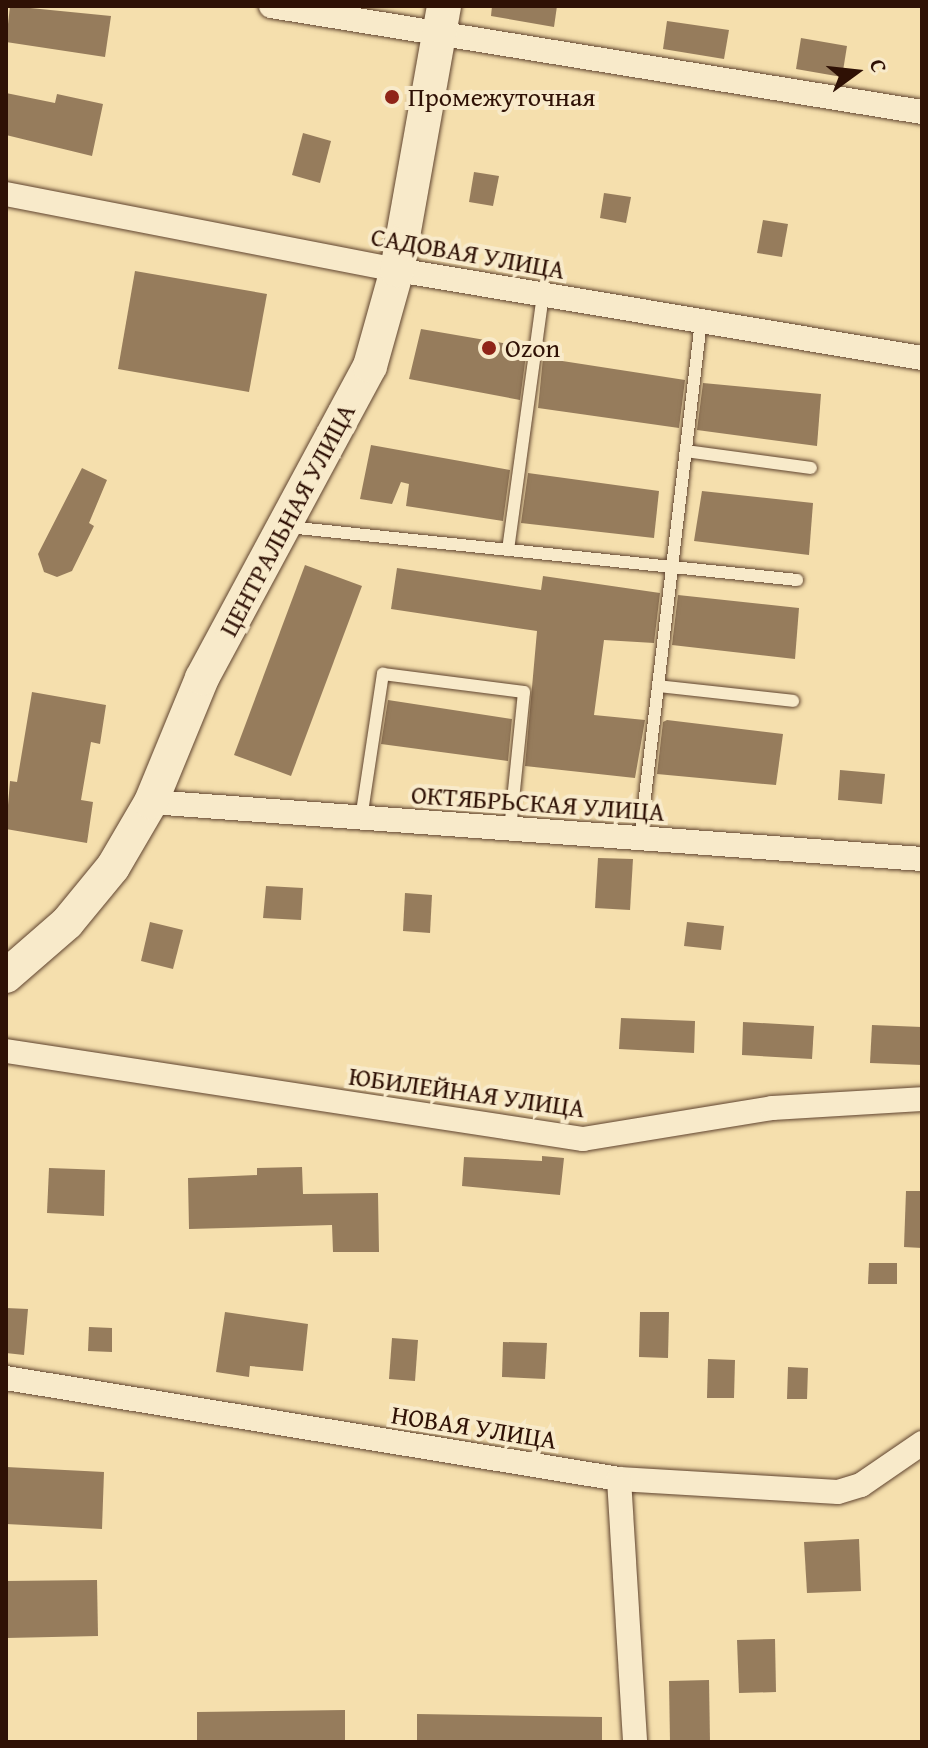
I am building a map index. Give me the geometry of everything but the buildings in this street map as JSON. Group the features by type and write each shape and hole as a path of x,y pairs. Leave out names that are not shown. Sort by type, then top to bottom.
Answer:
{"street":[{"path":"271,6 441,21 922,112"},
{"name":"ЦЕНТРАЛЬНАЯ УЛИЦА","path":"6,976 67,923 113,867 151,802 202,678 370,366 397,270 441,21"},
{"name":"САДОВАЯ УЛИЦА","path":"6,194 397,270 922,358"},
{"name":"ОКТЯБРЬСКАЯ УЛИЦА","path":"151,802 922,859"},
{"name":"ЮБИЛЕЙНАЯ УЛИЦА","path":"6,1051 583,1139 772,1108 922,1099"},
{"name":"НОВАЯ УЛИЦА","path":"6,1378 619,1479 838,1492 861,1485 922,1443"},
{"path":"619,1479 635,1742"}],"lane":[{"path":"508,550 543,295"},
{"path":"640,839 701,321"},
{"path":"686,451 811,468"},
{"path":"285,527 797,580"},
{"path":"361,819 383,674 524,692 510,829"},
{"path":"658,686 793,701"}],"place":[{"name":"Промежуточная","path":"392,97"},
{"name":"Ozon","path":"489,348"}]}
